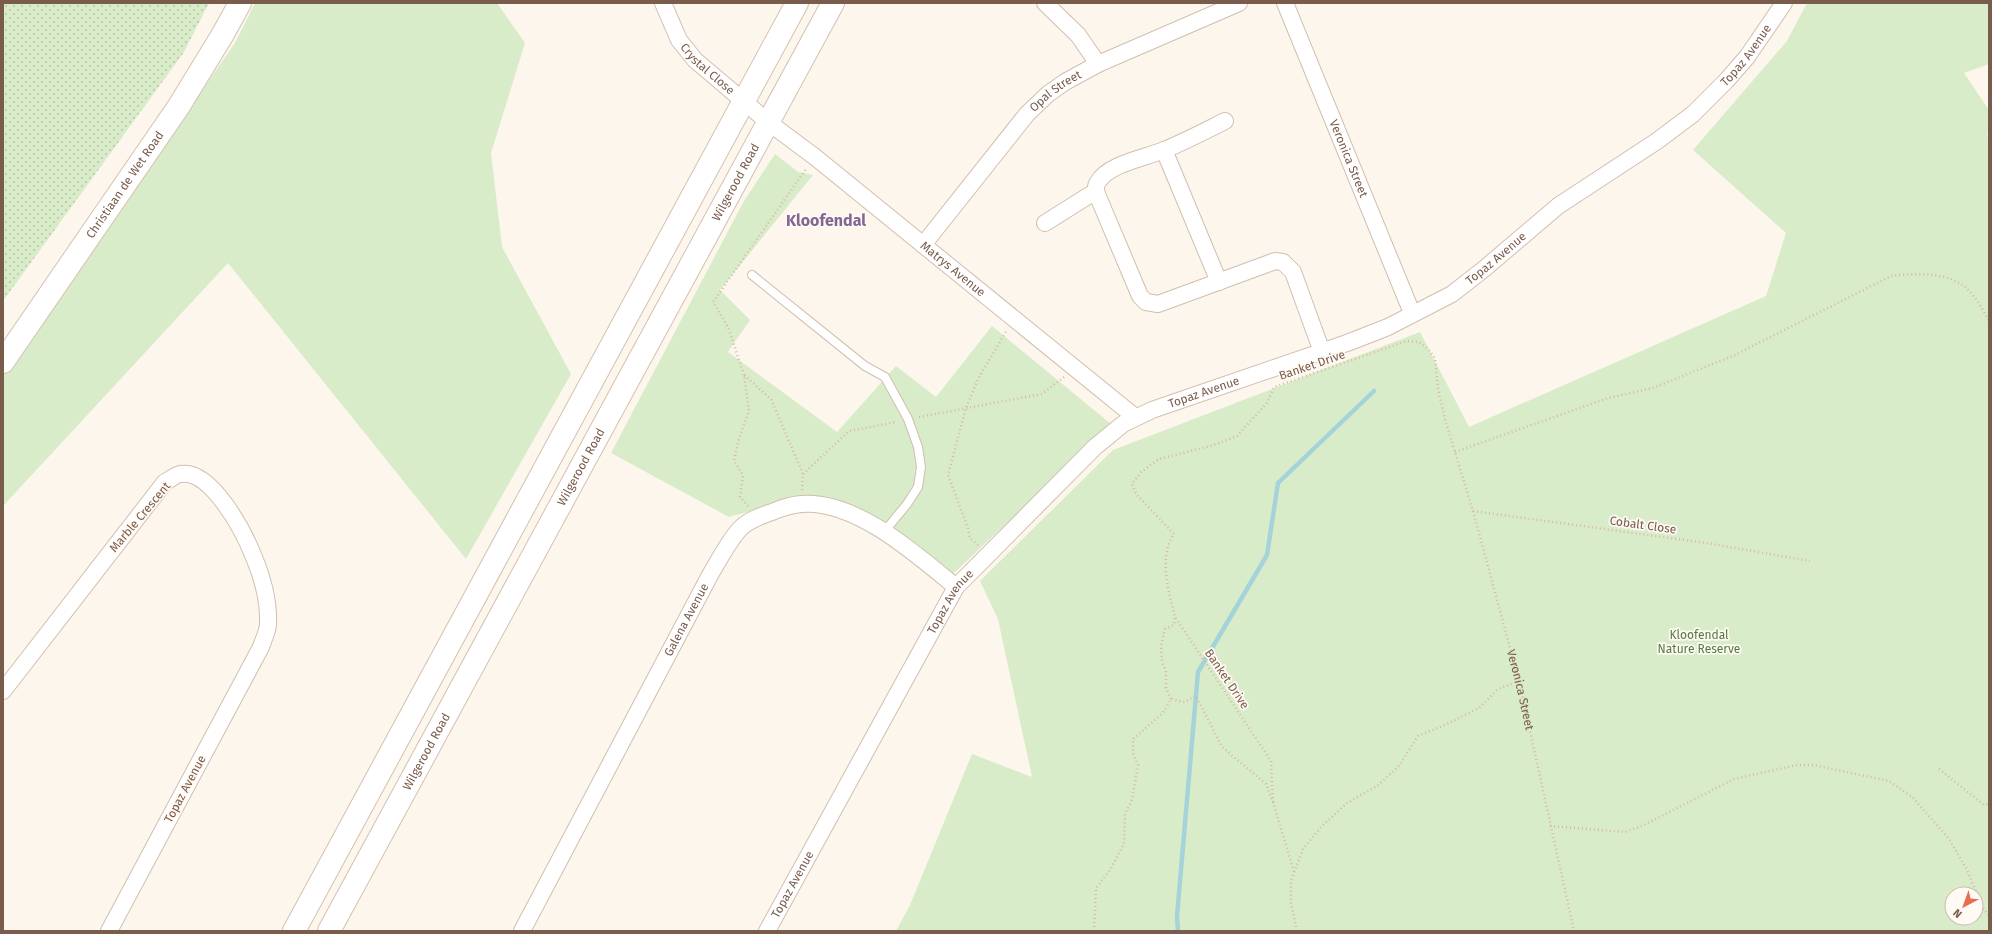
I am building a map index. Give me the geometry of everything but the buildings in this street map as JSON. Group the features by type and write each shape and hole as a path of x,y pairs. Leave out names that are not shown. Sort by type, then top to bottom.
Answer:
{"street":[{"name":"Christiaan de Wet Road","path":"3,362 179,106 240,3"},
{"name":"Crystal Close","path":"663,3 672,28 687,52 768,122"},
{"path":"294,931 797,3"},
{"name":"Wilgerood Road","path":"329,931 833,3"},
{"path":"1045,3 1078,35 1098,64"},
{"name":"Opal Street","path":"923,245 1026,114 1065,82 1098,64 1239,3"},
{"name":"Veronica Street","path":"1285,3 1412,313"},
{"name":"Topaz Avenue","path":"767,931 956,587 987,554 1095,447 1123,424 1135,417 1322,352 1388,327 1412,313 1452,294 1478,274 1558,206 1657,141 1693,114 1722,86 1747,57 1784,3"},
{"path":"1225,121 1164,150 1113,168 1097,183 1096,191 1140,296 1146,302 1158,304 1276,261 1287,264 1292,272 1322,352"},
{"name":"Matrys Avenue","path":"768,122 923,245 1135,417"},
{"path":"1164,150 1218,282"},
{"path":"1045,223 1096,191"},
{"name":"Marble Crescent","path":"3,691 165,482 180,474 190,474 202,479 221,499 236,522 254,555 265,592 268,625 261,647"},
{"name":"Galena Avenue","path":"522,931 710,575 739,530 756,517 782,508 802,504 828,506 858,518 899,541 956,587"},
{"name":"Topaz Avenue","path":"110,931 261,647"}],"lane":[{"path":"752,275 865,366 885,377 908,419 918,447 921,467 918,486 907,504 884,532"}],"path":[{"path":"1455,452 1608,398 1653,388 1728,358 1891,276 1913,273 1942,276 1954,280 1972,293 1989,321"},
{"path":"987,554 970,538 968,528 948,475 966,408 978,379 1013,319"},
{"name":"Banket Drive","path":"1273,802 1271,761 1175,617 1169,594 1166,562 1169,541 1174,534 1136,494 1132,484 1141,472 1159,459 1214,445 1237,436 1267,403 1274,387 1363,357 1393,344 1407,341 1420,342 1435,358 1438,389 1455,452"},
{"path":"803,474 849,431 1042,394 1076,369"},
{"path":"756,517 740,497 743,475 734,461 739,438 749,411 744,375 771,399 803,474 802,504"},
{"name":"Veronica Street","path":"1455,452 1473,511 1519,681 1574,931"},
{"name":"Cobalt Close","path":"1473,511 1706,542 1810,561"},
{"path":"1171,699 1166,688 1166,672 1162,661 1161,646 1165,629 1174,624 1175,617"},
{"path":"1297,931 1291,903 1291,881 1303,849 1322,826 1347,803 1377,786 1398,767 1418,736 1446,725 1479,708 1498,690 1519,681"},
{"path":"1171,699 1184,702 1196,696 1222,747 1266,784 1273,802 1294,872"},
{"path":"1094,931 1096,888 1110,870 1124,844 1125,814 1132,800 1138,765 1134,753 1133,740 1163,713 1171,699"},
{"path":"1550,826 1625,832 1642,826 1734,778 1797,766 1813,765 1889,782 1912,797 1949,839 1966,868 1983,908 1989,916"},
{"path":"1939,768 1984,805 1989,804"}],"green space":[{"path":"3,3 209,3 184,52 3,301"},
{"path":"255,3 497,3 525,43 491,153 502,247 571,374 466,559 228,263 3,506 3,374 235,43"},
{"name":"Kloofendal Nature Reserve","path":"1807,3 1989,3 1989,64 1964,73 1989,110 1989,129 1987,136 1989,138 1989,931 896,931 910,905 972,754 1032,777 998,619 980,581 1113,450 1420,332 1469,427 1766,296 1786,233 1693,150 1787,41"},
{"path":"775,154 798,172 813,175 720,290 750,320 728,352 837,432 896,366 936,397 992,326 1111,424 952,575 916,543 842,502 802,497 729,517 611,453 744,201"}],"waterway":[{"path":"1178,931 1177,916 1198,672 1267,555 1278,483 1374,391"}],"district":[{"name":"Kloofendal","path":"826,220"}]}
